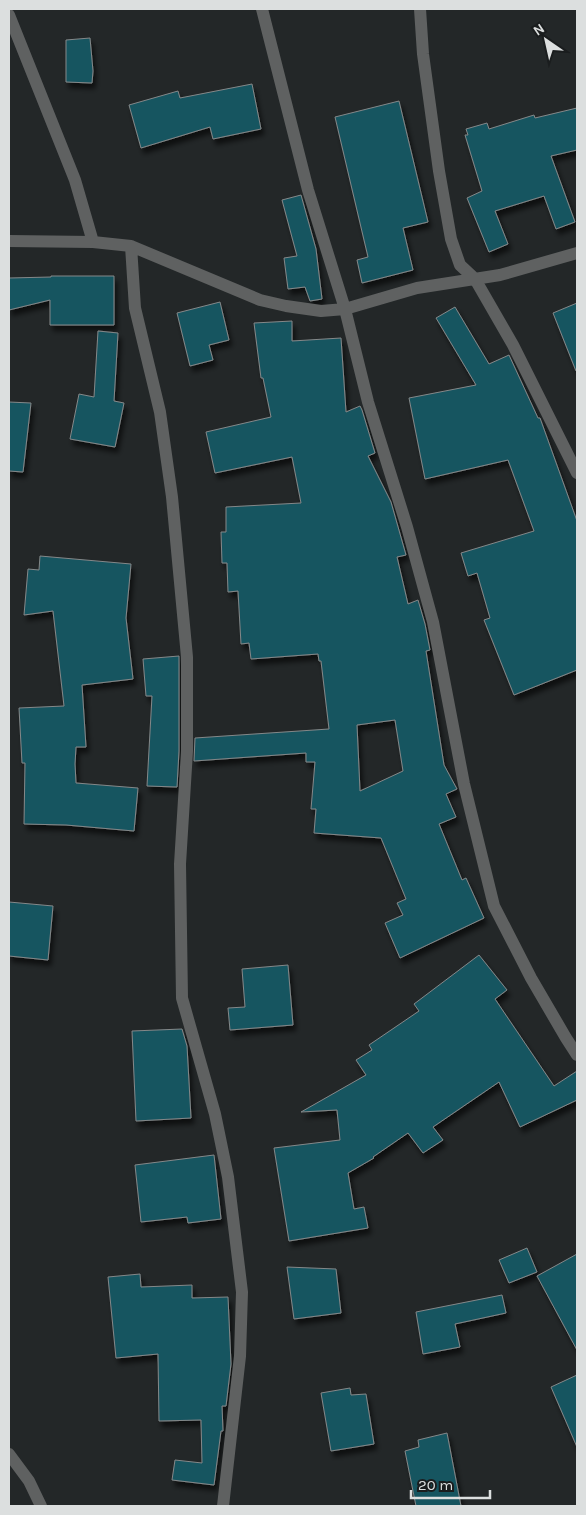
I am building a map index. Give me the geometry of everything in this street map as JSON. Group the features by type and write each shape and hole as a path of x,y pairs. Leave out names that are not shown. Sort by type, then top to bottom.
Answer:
{"street":[{"path":"262,9 308,190 345,310 368,402 407,527 433,622 464,784 494,906 531,978 577,1055"},
{"path":"420,9 438,162 451,239 460,264 475,278 513,345 577,473"},
{"path":"9,15 75,180 93,242"},
{"path":"9,241 93,242 131,246 260,300 321,311 345,310 416,288 500,274 577,252"},
{"path":"131,246 135,308 160,412 172,497 187,657 186,751 180,864 182,998 215,1114 228,1177 242,1292 240,1356 223,1506"},
{"path":"9,1454 29,1481 41,1506"}],"building":[{"path":"90,38 93,71 92,83 66,82 66,40"},
{"path":"252,84 261,129 213,139 210,127 141,148 129,105 178,91 180,98"},
{"path":"399,101 428,222 403,228 413,270 362,283 357,260 368,257 335,117"},
{"path":"577,108 577,150 551,156 575,222 556,229 544,196 495,211 508,244 489,252 467,198 482,191 465,135 468,135 466,129 487,123 489,129 534,115 535,118"},
{"path":"301,195 316,249 322,299 310,301 305,287 288,289 284,258 297,256 282,200"},
{"path":"114,276 114,325 50,325 50,300 9,310 9,278"},
{"path":"220,302 229,340 209,345 213,360 190,366 177,313"},
{"path":"577,303 577,371 576,371 553,313"},
{"path":"455,307 489,364 509,355 538,418 540,418 577,521 577,670 514,695 484,620 490,618 477,573 468,576 461,553 534,531 508,460 425,479 409,398 476,385 436,318"},
{"path":"292,321 292,341 341,338 346,412 360,406 362,410 375,453 368,456 391,502 406,555 397,557 408,604 418,600 425,624 430,650 426,651 444,765 457,789 446,794 456,817 439,824 462,880 466,878 484,918 400,958 385,923 403,915 397,903 406,899 381,838 314,833 316,809 311,809 315,762 306,762 306,753 194,761 195,738 329,729 321,661 319,661 318,654 251,659 249,643 241,644 238,591 228,592 227,563 222,563 221,532 226,532 226,507 301,503 292,457 215,473 206,432 271,417 263,378 261,378 254,323","holes":["395,720 403,771 360,791 357,725"]},
{"path":"98,331 118,333 114,401 124,403 115,447 70,439 79,394 94,397"},
{"path":"9,402 31,403 23,472 9,471"},
{"path":"40,556 131,564 126,618 133,679 82,685 86,747 76,747 75,764 76,783 138,788 134,831 66,825 24,824 25,763 22,763 19,708 64,706 53,611 24,615 28,569 39,570"},
{"path":"179,656 177,787 147,786 152,696 146,696 143,659"},
{"path":"9,902 53,906 48,960 9,956"},
{"path":"479,955 507,990 495,999 554,1086 577,1071 577,1100 520,1127 499,1082 433,1127 443,1140 423,1153 408,1133 374,1158 348,1173 354,1209 364,1207 368,1228 289,1241 274,1148 340,1140 337,1110 301,1112 366,1075 356,1060 372,1050 369,1045 419,1011 414,1004"},
{"path":"288,965 293,1025 230,1030 228,1008 245,1007 242,969"},
{"path":"182,1029 187,1046 191,1118 136,1121 132,1031"},
{"path":"214,1155 221,1219 188,1223 187,1217 141,1222 135,1165"},
{"path":"527,1248 537,1272 509,1283 499,1260"},
{"path":"577,1254 577,1350 537,1276"},
{"path":"287,1267 336,1269 341,1313 294,1319"},
{"path":"140,1274 141,1287 192,1285 192,1298 228,1297 231,1364 226,1406 222,1406 223,1431 221,1431 214,1485 172,1480 175,1460 202,1463 201,1420 159,1421 158,1354 116,1358 108,1277"},
{"path":"502,1295 506,1313 455,1324 460,1347 423,1354 416,1312"},
{"path":"577,1375 577,1447 551,1387"},
{"path":"350,1388 351,1395 366,1394 374,1444 331,1451 321,1393"},
{"path":"447,1433 461,1506 416,1506 405,1451 419,1447 418,1440"}]}
